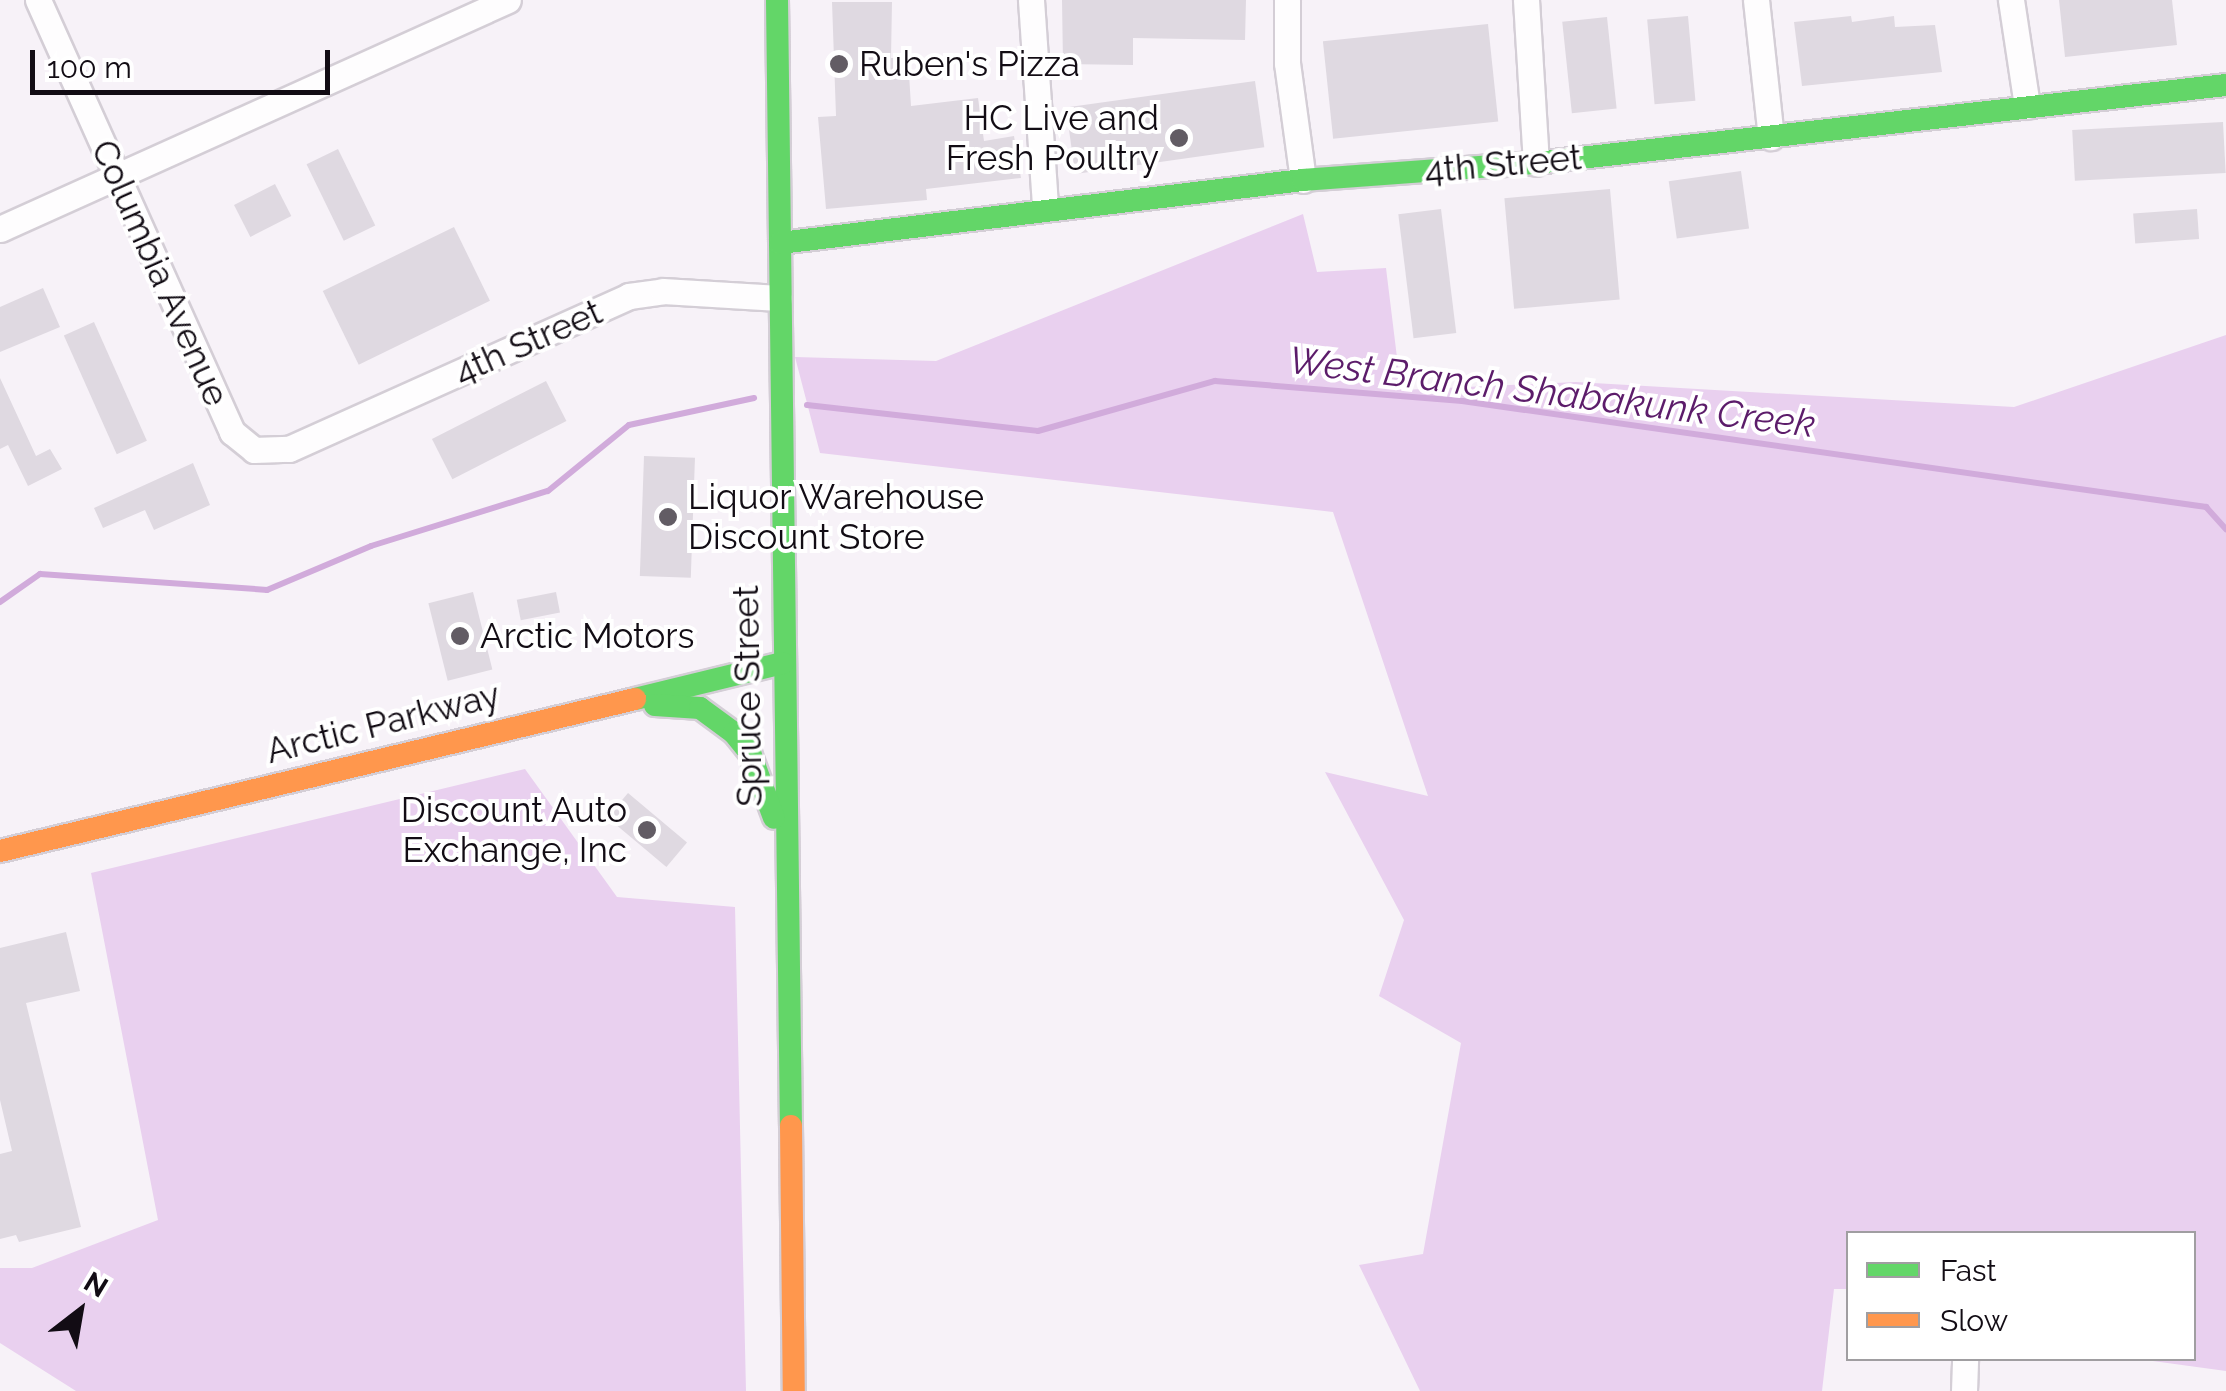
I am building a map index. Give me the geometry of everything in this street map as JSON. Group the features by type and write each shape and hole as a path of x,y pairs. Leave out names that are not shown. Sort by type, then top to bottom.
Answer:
{"street":[{"name":"Columbia Avenue","path":"38,0 232,432 254,450 289,449"},
{"path":"0,230 508,0"},
{"name":"Spruce Street","path":"777,0 794,1391"},
{"path":"1032,0 1045,208"},
{"path":"1287,0 1286,63 1303,180"},
{"path":"1526,0 1536,163"},
{"path":"1756,0 1771,137"},
{"path":"2012,0 2027,106"},
{"name":"4th Street","path":"780,243 1045,208 1303,180 1536,163 2226,86"},
{"name":"4th Street","path":"289,449 630,296 779,298"},
{"name":"Arctic Parkway","path":"0,851 783,662"},
{"path":"531,723 662,704 700,708 750,753 785,854"},
{"path":"1964,1361 1964,1391"}],"shaded area":[{"path":"1303,214 1317,272 1386,268 1401,390 1576,382 2014,407 2226,335 2226,1371 2153,1361 2196,1361 2196,1231 1846,1231 1846,1289 1834,1289 1822,1391 1420,1391 1359,1265 1423,1254 1461,1043 1379,996 1404,920 1325,772 1428,796 1333,512 820,453 795,357 936,361"},
{"path":"525,769 617,897 735,907 746,1391 76,1391 0,1343 0,1268 32,1268 158,1220 91,873"}],"building":[{"path":"1062,0 1246,0 1245,40 1133,38 1133,65 1063,64"},
{"path":"2059,0 2172,0 2177,45 2065,57"},
{"path":"832,2 892,2 891,58 908,58 911,106 978,98 984,141 1014,136 1021,178 926,189 927,200 826,209 818,117 836,116"},
{"path":"1688,16 1695,101 1655,104 1647,20"},
{"path":"1851,16 1852,22 1894,16 1895,27 1935,25 1942,72 1802,86 1794,22"},
{"path":"1607,17 1617,108 1572,113 1562,22"},
{"path":"1488,24 1498,121 1333,139 1323,41"},
{"path":"1255,81 1264,147 1075,174 1066,108"},
{"path":"2223,122 2226,173 2075,181 2072,130"},
{"path":"338,149 375,225 344,241 307,164"},
{"path":"1741,171 1749,228 1677,239 1669,181"},
{"path":"275,184 291,216 250,237 234,205"},
{"path":"1610,189 1620,300 1514,309 1504,198"},
{"path":"1441,209 1456,333 1414,338 1398,214"},
{"path":"2197,209 2199,239 2135,243 2133,213"},
{"path":"454,227 490,301 359,365 323,291"},
{"path":"43,288 60,327 0,352 0,307"},
{"path":"94,322 147,441 117,454 64,335"},
{"path":"0,378 36,456 50,449 62,469 28,486 8,445 0,449"},
{"path":"546,381 566,421 452,479 432,439"},
{"name":"Liquor Warehouse Discount Store","path":"644,456 695,458 691,578 640,576"},
{"path":"193,463 210,505 154,530 145,510 103,528 94,508"},
{"name":"Arctic Motors","path":"473,592 492,670 448,681 428,603"},
{"path":"556,592 560,613 521,620 517,600"},
{"name":"Discount Auto Exchange, Inc","path":"628,793 687,842 666,867 607,818"},
{"path":"66,932 80,991 26,1003 81,1227 19,1242 16,1235 0,1239 0,1154 12,1151 0,1100 0,948"}],"waterway":[{"name":"West Branch Shabakunk Creek","path":"807,405 1038,431 1215,381 1462,401 2206,507 2226,529"},
{"name":"West Branch Shabakunk Creek","path":"0,602 40,574 267,590 371,546 548,491 629,425 754,398"}],"traffic: fast":[{"path":"777,0 791,1126"},
{"path":"780,243 1303,180 1536,163 2226,85"},
{"path":"635,699 783,663"},
{"path":"655,705 700,708 734,733 750,753 774,818"}],"traffic: slow":[{"path":"0,851 635,699"},
{"path":"791,1126 794,1391"}],"place":[{"name":"Ruben's Pizza","path":"839,64"},
{"name":"HC Live and Fresh Poultry","path":"1179,138"},
{"name":"Liquor Warehouse Discount Store","path":"668,517"},
{"name":"Arctic Motors","path":"460,636"},
{"name":"Discount Auto Exchange, Inc","path":"647,830"}]}
